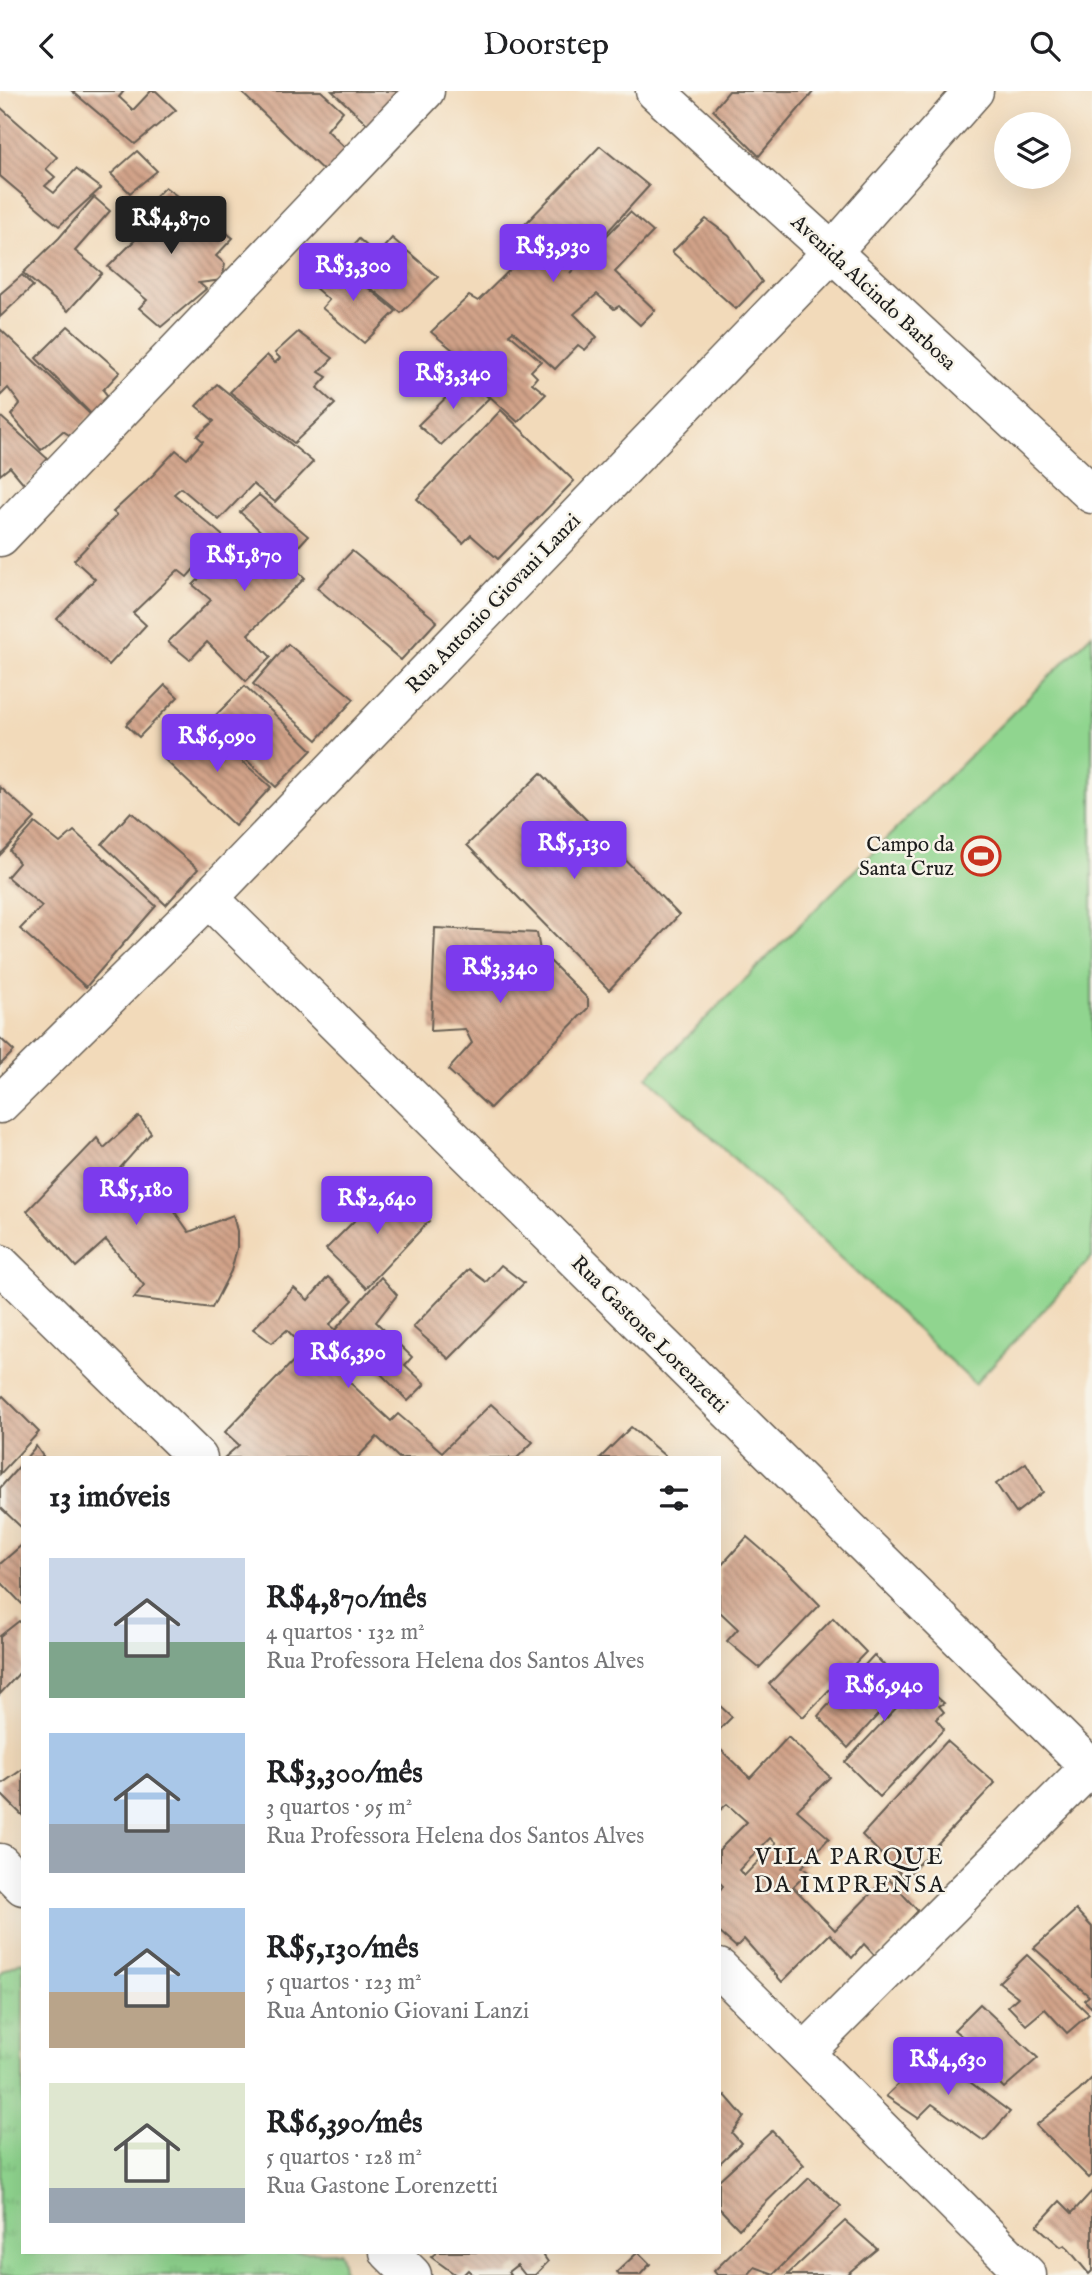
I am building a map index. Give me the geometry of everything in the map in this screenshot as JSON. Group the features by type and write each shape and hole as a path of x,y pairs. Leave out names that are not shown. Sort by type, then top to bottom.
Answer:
{"street":[{"path":"0,537 425,91"},
{"name":"Avenida Alcindo Barbosa","path":"655,91 1092,494"},
{"name":"Rua Antonio Giovani Lanzi","path":"0,1104 209,898 832,252 974,91"},
{"name":"Rua Gastone Lorenzetti","path":"209,898 1091,1767"},
{"path":"0,1263 196,1456"},
{"path":"805,2052 1091,1767"},
{"path":"0,1863 21,1884"},
{"path":"721,1970 1027,2275"},
{"path":"391,2254 412,2275"}],"green space":[{"name":"Campo da Santa Cruz","path":"1092,634 1092,1257 975,1384 647,1077"},
{"path":"21,1962 21,2254 340,2254 344,2273 0,2275 0,1975 4,1970"}],"building":[{"path":"72,91 124,91 119,97 133,110 151,91 156,91 176,110 135,144"},
{"path":"240,91 321,91 343,111 327,130 350,153 330,177"},
{"path":"332,91 395,91 404,99 375,131"},
{"path":"729,91 814,91 759,156 713,110"},
{"path":"0,107 57,157 46,169 55,177 45,186 54,193 76,169 101,188 59,226 0,176"},
{"path":"600,146 649,186 570,273 630,212 653,232 615,272 655,310 640,325 619,306 614,309 597,294 574,314 597,337 585,350 578,345 555,369 513,331 509,334 541,361 531,371 537,377 532,383 546,394 518,422 467,376 475,368 431,332 469,296 478,301 523,257 506,244"},
{"path":"137,151 157,171 130,193 111,174"},
{"path":"165,187 233,238 216,256 225,264 222,280 199,283 206,289 161,327 139,308 147,300 108,267 142,233 129,222"},
{"path":"94,197 110,211 75,251 102,273 68,311 23,273 59,238"},
{"path":"706,219 729,236 762,282 736,309 672,252"},
{"path":"392,238 438,277 401,313 339,262 359,239 377,255"},
{"path":"337,262 396,311 364,343 322,308 329,300 313,286"},
{"path":"22,275 33,286 0,317 0,294"},
{"path":"68,326 120,372 103,390 116,406 99,422 36,358"},
{"path":"0,329 91,415 72,437 63,431 41,450 11,415 20,404 8,388 0,396"},
{"path":"298,332 333,358 319,372 327,377 317,388 335,404 294,443 230,392 267,355 275,363 280,358 275,353"},
{"path":"466,378 489,398 441,445 418,425"},
{"path":"217,384 313,462 275,502 253,484 219,520 181,488 174,494 223,536 187,577 178,570 133,613 146,625 109,665 57,619 95,579 74,560 117,515 113,512 176,450 187,459 203,441 197,436 214,421 196,406"},
{"path":"501,410 574,481 498,559 471,535 463,543 417,499"},
{"path":"0,416 50,461 25,485 10,467 0,475"},
{"path":"259,495 308,536 286,560 305,578 248,634 271,657 246,681 207,642 190,660 168,642 211,600 193,585 231,547 248,559 267,537 240,512"},
{"path":"352,551 437,621 401,660 317,588"},
{"path":"288,644 354,699 317,740 253,684"},
{"path":"165,685 178,697 139,737 126,725"},
{"path":"245,686 312,750 276,787 207,724"},
{"path":"198,722 271,787 235,826 164,759"},
{"path":"541,773 679,915 609,990 467,845"},
{"path":"0,787 35,818 0,855"},
{"path":"131,812 198,869 166,905 102,844"},
{"path":"35,823 60,843 74,831 156,906 86,987 20,929 42,906 7,877 19,863 10,851"},
{"path":"435,928 537,933 540,951 588,999 588,1008 490,1108 448,1070 472,1043 465,1029 431,1031"},
{"path":"0,1038 14,1051 0,1065"},
{"path":"139,1116 151,1133 112,1177 137,1208 158,1188 189,1232 233,1215 237,1248 231,1271 212,1308 134,1298 144,1285 106,1240 76,1267 27,1211 97,1138 104,1148"},
{"path":"389,1186 429,1221 366,1288 326,1249"},
{"path":"501,1265 524,1283 449,1359 413,1327 469,1269 486,1282"},
{"path":"328,1277 353,1300 329,1325 335,1330 381,1277 397,1295 376,1322 412,1357 405,1365 425,1384 408,1401 366,1359 347,1380 391,1421 398,1414 442,1452 491,1404 533,1442 519,1456 397,1456 377,1437 359,1456 226,1456 239,1445 225,1432 305,1349 287,1330 272,1343 253,1329 294,1288 308,1300"},
{"path":"3,1396 39,1432 0,1474 0,1399"},
{"path":"631,1427 665,1456 602,1456"},
{"path":"36,1446 43,1456 28,1456"},
{"path":"1026,1463 1043,1492 1016,1513 996,1484"},
{"path":"21,1464 21,1527 0,1507 0,1488"},
{"path":"747,1537 790,1574 820,1605 759,1668 727,1641 738,1629 721,1613 721,1566"},
{"path":"21,1546 21,1603 0,1581 0,1564"},
{"path":"833,1618 866,1652 803,1717 769,1684"},
{"path":"19,1621 21,1623 21,1671 0,1694 0,1636"},
{"path":"874,1655 891,1672 894,1668 914,1688 920,1682 944,1703 939,1706 944,1712 936,1719 944,1729 880,1797 845,1762 900,1704 893,1698 848,1748 818,1716"},
{"path":"721,1707 732,1717 721,1728"},
{"path":"788,1737 830,1777 797,1810 829,1838 802,1867 808,1872 793,1887 835,1930 887,1877 918,1911 876,1957 864,1944 852,1958 830,1934 782,1982 744,1939 736,1947 721,1934 721,1848 747,1822 727,1804 721,1809 721,1750 750,1778","holes":["770,1838 776,1843 744,1876 739,1870"]},
{"path":"947,1741 995,1783 905,1878 862,1835"},
{"path":"21,1770 21,1814 0,1793 0,1785"},
{"path":"1076,1910 1092,1927 1092,2008 1084,2000 1089,1996 1034,1948"},
{"path":"1027,1955 1089,2014 1067,2033 1045,2009 1026,2025 1008,2006 1018,1997 999,1982"},
{"path":"980,2004 1038,2058 1004,2088 967,2051 973,2045 954,2030"},
{"path":"931,2053 1010,2112 984,2141 932,2104 918,2118 886,2096"},
{"path":"1092,2078 1092,2175 1089,2178 1036,2125"},
{"path":"725,2095 744,2117 732,2133 741,2143 721,2162 721,2099"},
{"path":"772,2131 804,2165 739,2229 721,2210 721,2178"},
{"path":"809,2178 841,2206 774,2274 755,2267 748,2275 717,2275 714,2271"},
{"path":"1092,2191 1092,2271 1089,2274 1065,2245 1061,2247 1037,2226 1060,2201 1072,2213"},
{"path":"845,2221 877,2249 846,2275 787,2275"},
{"path":"435,2254 542,2254 548,2262 535,2275 525,2275 517,2265 508,2272 510,2275 473,2275 468,2270 463,2275 456,2275 431,2257"},
{"path":"636,2254 640,2254 650,2264 640,2275 619,2275 617,2272"}],"place":[{"name":"Campo da Santa Cruz","path":"981,856"}],"district":[{"name":"VILA PARQUE DA IMPRENSA","path":"850,1870"}]}
